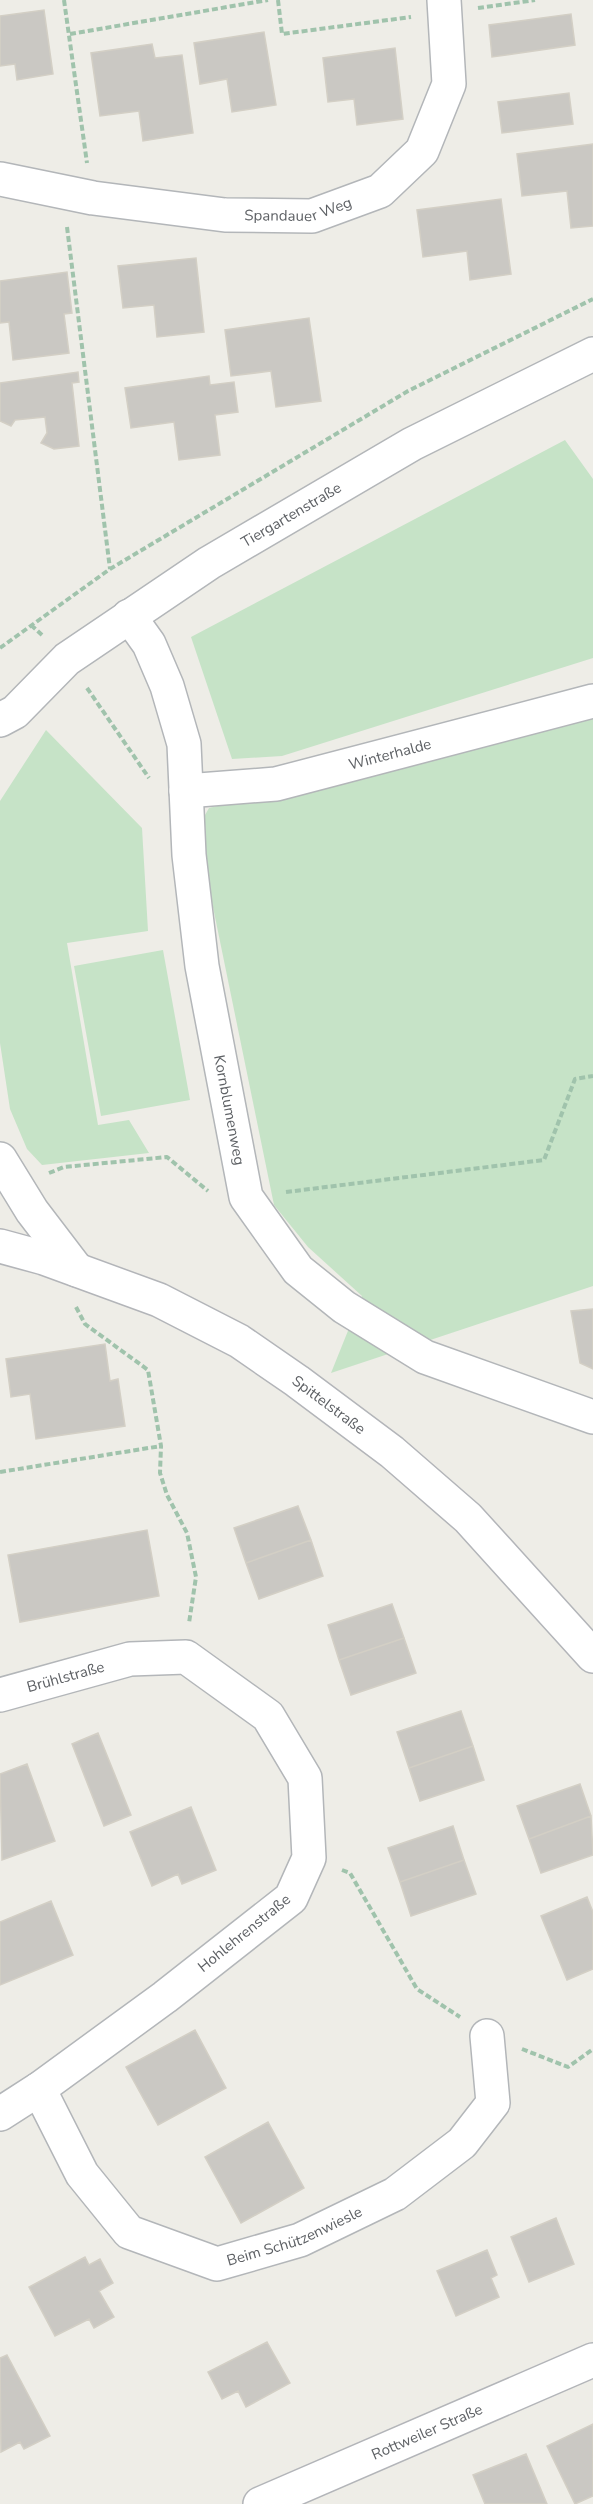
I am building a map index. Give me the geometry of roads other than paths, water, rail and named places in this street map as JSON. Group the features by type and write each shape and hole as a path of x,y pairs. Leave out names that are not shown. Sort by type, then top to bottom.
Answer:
{"street":[{"name":"Spandauer Weg","path":"0,179 62,193 225,215 312,216 380,190 422,151 449,84 444,6"},
{"name":"Tiergartenstraße","path":"5,724 67,659 209,563 412,444 593,354"},
{"name":"Kornblumenweg","path":"129,616 149,644 167,686 184,744 171,790 189,855 202,966 246,1197 298,1270 344,1307 425,1357 593,1417"},
{"name":"Winterhalde","path":"171,790 276,784 593,701"},
{"path":"0,1159 32,1211 77,1270"},
{"name":"Spittelstraße","path":"0,1246 44,1258 159,1300 239,1341 392,1452 468,1518 593,1656"},
{"name":"Hohlehrenstraße","path":"0,2114 39,2089 165,1997 291,1898 309,1858 305,1778 267,1716 186,1657 130,1659"},
{"name":"Brühlstraße","path":"0,1695 130,1659"},
{"name":"Beim Schützenwiesle","path":"39,2089 82,2174 129,2232 217,2264 300,2240 395,2194 462,2143 493,2103 488,2036"},
{"name":"Rottweiler Straße","path":"260,2504 593,2360"}]}
